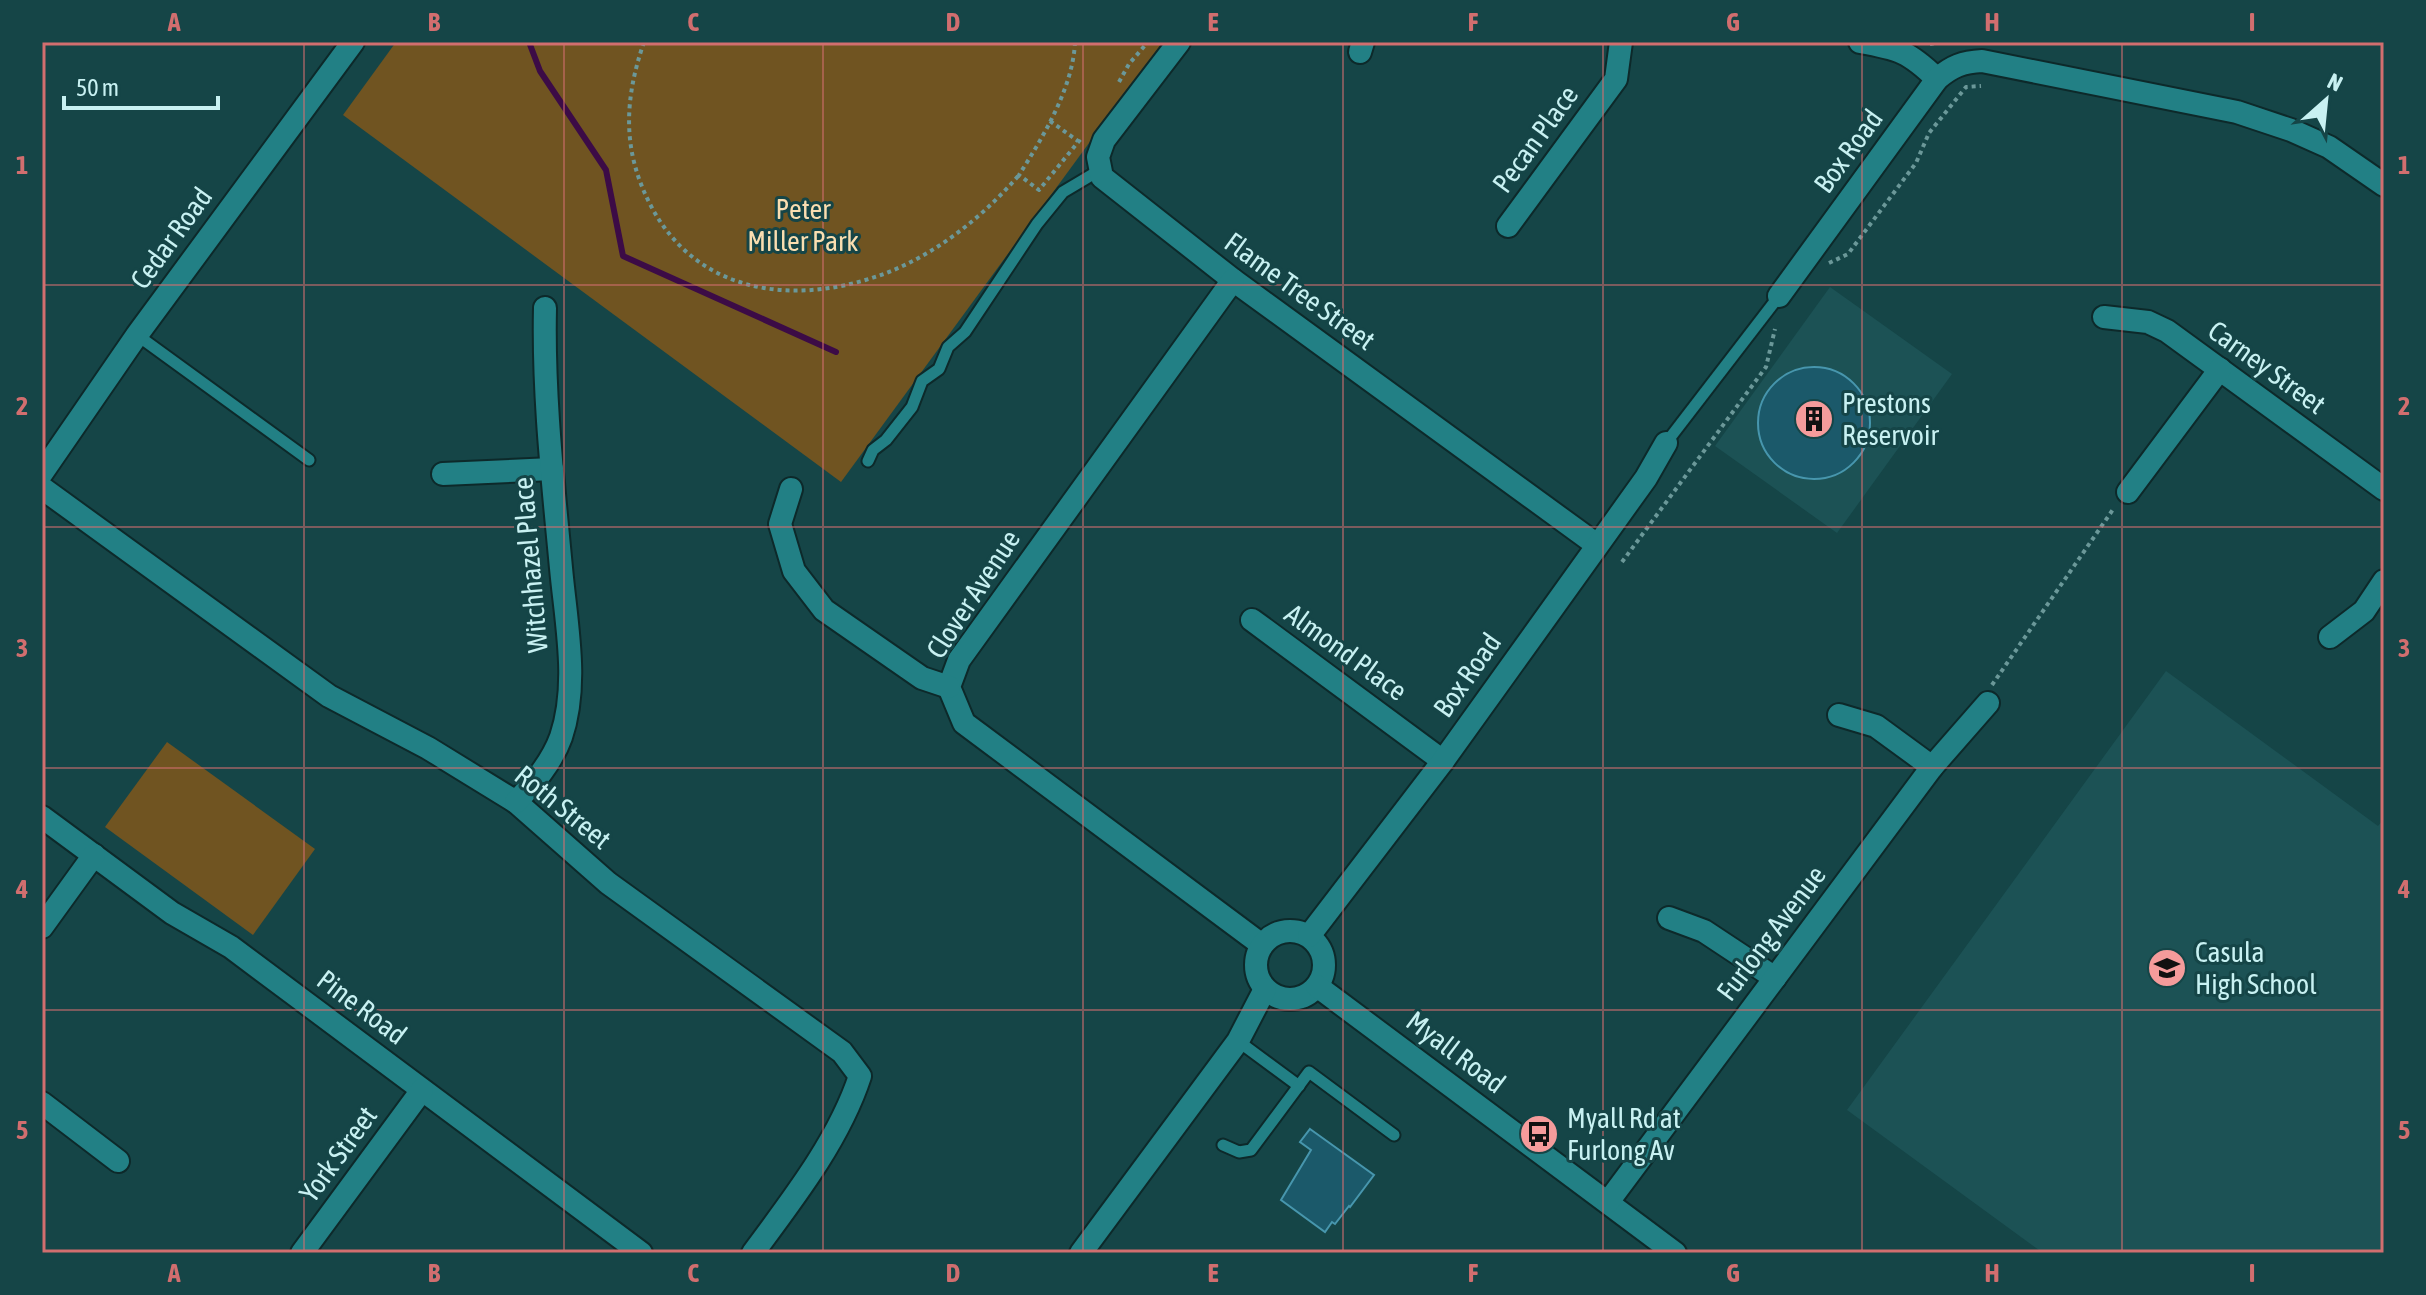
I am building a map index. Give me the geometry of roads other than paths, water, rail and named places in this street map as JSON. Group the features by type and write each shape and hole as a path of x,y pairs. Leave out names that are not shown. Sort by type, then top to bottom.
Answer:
{"street":[{"name":"Cedar Road","path":"42,473 137,335 353,42"},
{"path":"1099,164 1104,140 1179,42"},
{"name":"Pecan Place","path":"1508,226 1616,79 1621,42"},
{"path":"1860,42 1904,51 1937,79 1950,67 1982,61 2237,112 2329,147 2384,185"},
{"name":"Box Road","path":"1779,296 1937,79"},
{"name":"Flame Tree Street","path":"1099,164 1102,177 1114,188 1233,280 1597,545"},
{"name":"Clover Avenue","path":"1233,280 968,647 959,660 949,687 964,723 1262,945"},
{"name":"Witchhazel Place","path":"516,802 550,760 561,737 570,671 552,469 544,345 545,308"},
{"name":"Carney Street","path":"2104,317 2148,322 2167,331 2384,489"},
{"path":"2128,492 2220,369"},
{"name":"Box Road","path":"1309,936 1443,761 1646,478 1666,443"},
{"path":"443,474 552,469"},
{"name":"Roth Street","path":"42,488 329,696 428,748 516,802 608,883 842,1052 860,1076 853,1097 810,1175 753,1253"},
{"path":"791,489 780,524 794,571 824,610 922,678 949,687"},
{"path":"2330,637 2364,611 2384,581"},
{"name":"Almond Place","path":"1252,620 1443,761"},
{"name":"Furlong Avenue","path":"1608,1202 1932,767 1988,703"},
{"path":"1839,715 1876,726 1932,767"},
{"name":"Pine Road","path":"42,817 190,925 231,947 641,1253"},
{"path":"42,927 94,855"},
{"path":"1669,918 1704,931 1775,978"},
{"path":"1288,930 1309,936 1323,954 1323,977 1308,994 1297,999 1275,996 1265,989 1255,969 1262,945 1277,933 1288,930"},
{"name":"Myall Road","path":"1317,986 1675,1253"},
{"path":"1081,1253 1238,1041 1265,989"},
{"name":"York Street","path":"302,1253 422,1090"},
{"path":"42,1103 118,1161"}],"lane":[{"path":"868,461 873,450 886,440 912,407 922,381 939,369 948,347 965,332 1037,224 1063,192 1099,164"},
{"path":"1666,443 1779,296"},
{"path":"137,335 309,460"},
{"path":"1238,1041 1299,1086"},
{"path":"1223,1145 1239,1152 1251,1150 1309,1072 1394,1135"}],"waterway":[{"path":"529,42 540,71 606,170 623,256 836,352"}],"place":[{"name":"Prestons Reservoir","path":"1814,419"},
{"name":"Casula High School","path":"2167,968"},
{"name":"Myall Rd at Furlong Av","path":"1539,1134"}],"park label":[{"name":"Peter Miller Park","path":"803,225"}]}
